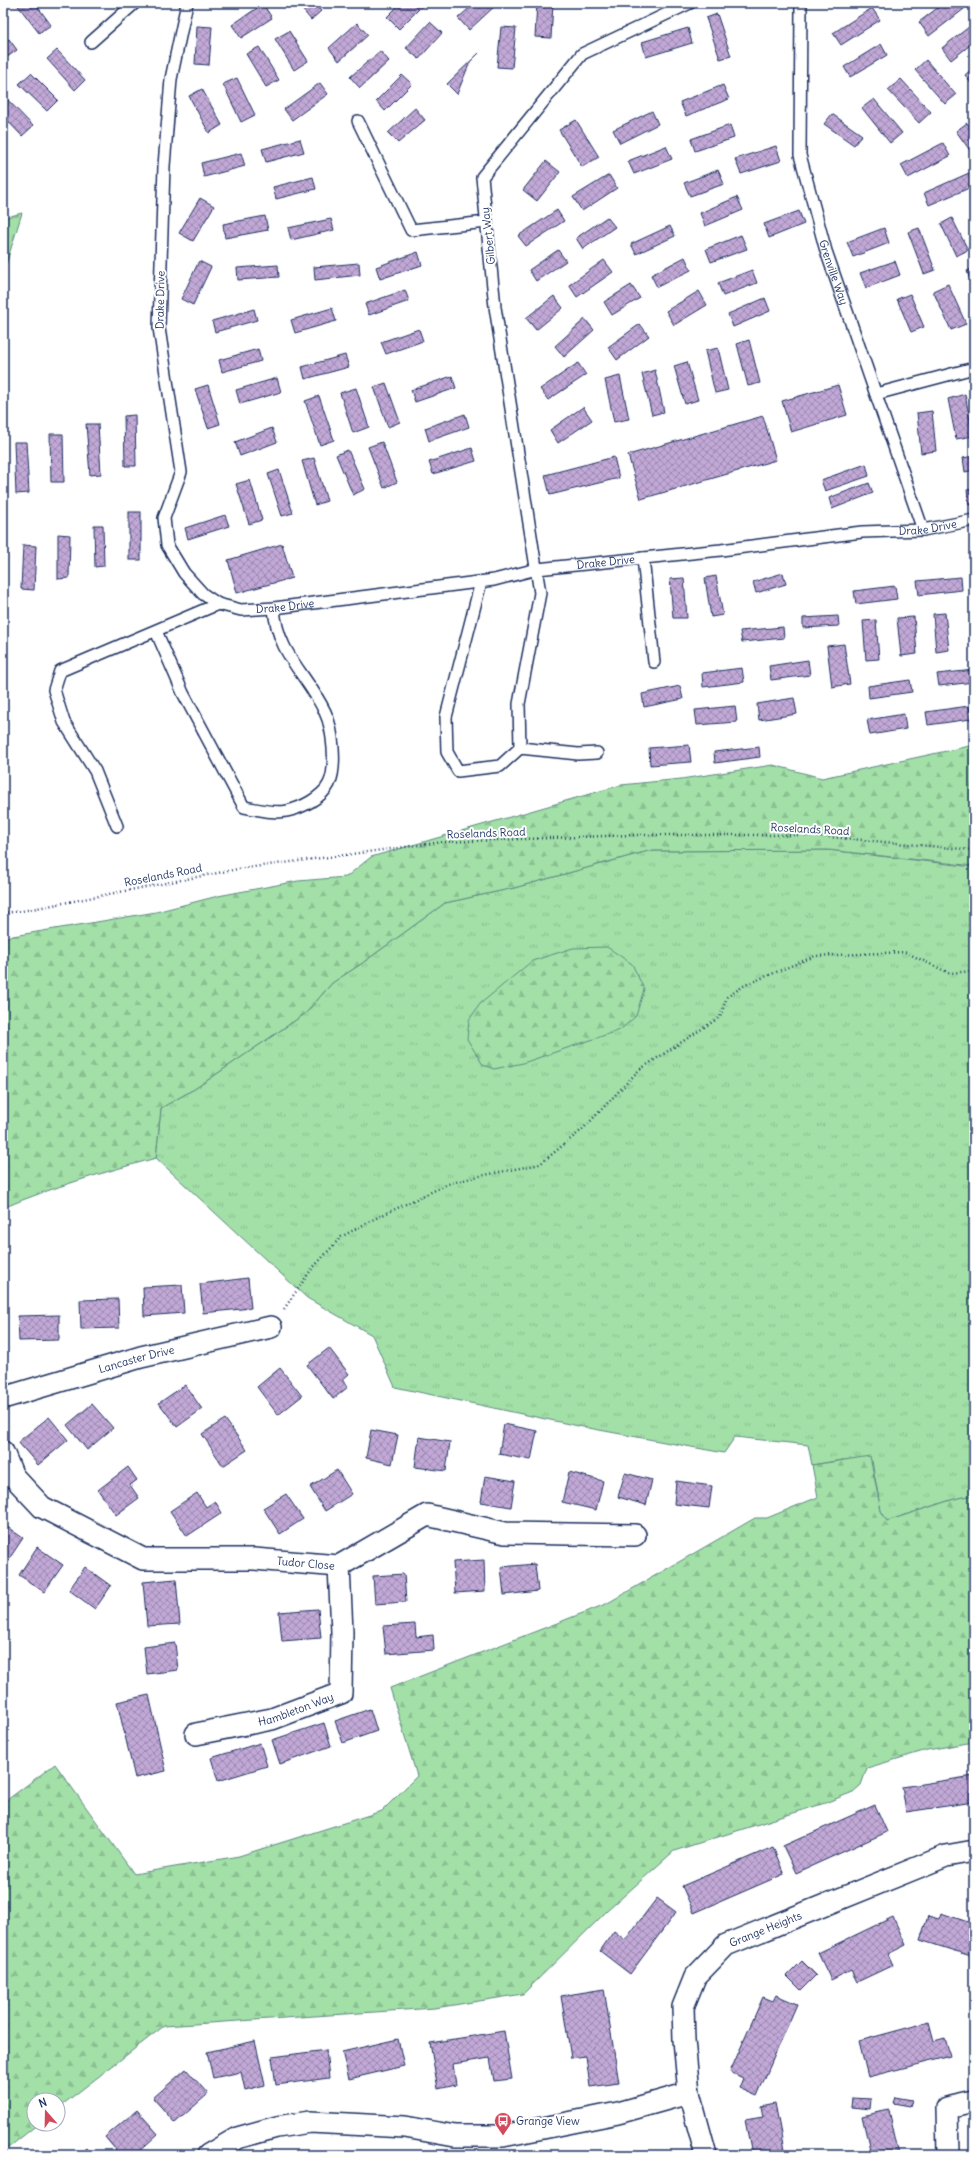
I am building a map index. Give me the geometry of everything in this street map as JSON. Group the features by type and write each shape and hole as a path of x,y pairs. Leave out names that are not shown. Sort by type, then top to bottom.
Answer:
{"street":[{"name":"Lancaster Drive","path":"3,1398 141,1357 271,1327"},
{"name":"Tudor Close","path":"3,1452 14,1476 42,1507 143,1559 254,1559 339,1566 427,1515 505,1533 635,1535"},
{"name":"Hambleton Way","path":"196,1734 272,1719 341,1692 342,1632 339,1566"},
{"name":"Grange Heights","path":"706,2155 689,2093 683,2006 696,1977 726,1944 946,1856 974,1851"},
{"path":"208,2155 238,2138 277,2127 310,2122 398,2126 455,2136 503,2136 618,2113 689,2093"},
{"path":"948,2155 947,2108 974,2102"}],"lane":[{"path":"91,42 135,3"},
{"name":"Drake Drive","path":"187,3 171,79 164,166 159,328 181,472 164,518 167,545 184,573 204,594 218,604 240,610 274,608 481,582 537,569 862,532 923,530 974,520"},
{"name":"Gilbert Way","path":"520,748 519,704 540,593 495,307 482,177 582,54 690,3"},
{"name":"Grenville Way","path":"801,3 800,155 826,251 923,530"},
{"path":"358,121 411,230 487,222"},
{"path":"876,394 974,368"},
{"path":"643,558 654,662"},
{"path":"481,582 446,717 447,752 458,771 500,766 520,748 578,754 597,753"},
{"path":"117,826 95,771 64,722 54,690 60,671 218,604"},
{"path":"156,631 183,692 244,807 286,812 313,801 329,784 334,745 326,713 280,641 275,624 274,608"}],"path":[{"name":"Roselands Road","path":"3,913 22,912 238,868 443,842 632,835 807,835 974,850"},
{"path":"271,1327 311,1270 341,1237 372,1220 448,1184 540,1164 583,1129 640,1070 720,1017 727,997 745,985 815,956 906,952 949,972 974,971"}],"green space":[{"path":"22,213 3,274 3,218"},
{"path":"974,745 974,866 828,850 648,851 514,888 445,903 361,964 332,983 306,1013 196,1088 161,1108 156,1158 98,1174 3,1208 3,963 7,937 156,912 218,896 298,881 346,877 371,857 621,785 681,779 773,765 822,778"},
{"path":"828,850 974,867 974,1495 954,1499 887,1521 881,1511 872,1461 842,1460 812,1465 808,1445 735,1437 724,1453 583,1427 395,1387 372,1335 307,1298 156,1158 161,1108 196,1088 306,1013 332,983 361,964 445,903 514,888 648,851"},
{"path":"607,947 632,964 644,989 636,1016 620,1030 523,1063 494,1069 483,1065 467,1039 469,1020 480,1004 532,961 573,948"},
{"path":"870,1456 881,1511 887,1521 954,1499 974,1495 974,1742 927,1750 867,1768 861,1785 853,1792 825,1803 674,1851 607,1911 523,1994 435,2008 164,2026 66,2102 66,2092 26,2092 26,2132 28,2132 3,2152 3,1803 55,1764 134,1874 239,1856 382,1811 417,1776 390,1688 606,1604 755,1518 767,1518 818,1497 812,1465"}],"building":[{"path":"16,3 35,3 51,25 39,33"},
{"path":"297,3 314,3 321,11 311,20"},
{"path":"401,3 425,3 399,29 387,17"},
{"path":"475,3 494,3 496,5 469,30 458,18"},
{"path":"537,3 553,3 551,38 535,37"},
{"path":"944,3 959,3 964,9 929,36 919,22"},
{"path":"263,4 272,18 241,38 232,25"},
{"path":"872,8 880,20 841,45 833,33"},
{"path":"717,14 731,56 720,59 706,18"},
{"path":"430,22 442,33 419,59 406,48"},
{"path":"357,23 368,35 339,61 329,48"},
{"path":"974,23 974,42 951,60 942,48"},
{"path":"197,26 212,27 209,65 195,64"},
{"path":"501,27 516,28 512,68 497,67"},
{"path":"688,28 692,43 646,57 642,42"},
{"path":"289,31 308,61 294,70 275,39"},
{"path":"9,39 17,50 3,60 3,44"},
{"path":"881,44 887,55 850,77 844,67"},
{"path":"259,47 279,80 266,87 246,54"},
{"path":"57,50 85,80 75,90 47,59"},
{"path":"380,51 389,61 360,88 350,77"},
{"path":"479,53 470,62 457,94 447,84"},
{"path":"926,60 956,95 945,104 915,70"},
{"path":"974,67 974,85 973,86 965,75"},
{"path":"31,73 58,100 47,111 19,84"},
{"path":"402,75 412,84 385,111 376,101"},
{"path":"237,78 255,115 241,122 223,84"},
{"path":"901,79 931,112 919,123 888,90"},
{"path":"320,83 328,94 292,120 284,109"},
{"path":"723,85 729,99 686,116 680,102"},
{"path":"202,89 222,125 209,133 189,96"},
{"path":"3,95 33,126 22,136 3,116"},
{"path":"874,99 902,133 890,143 862,108"},
{"path":"415,108 425,120 398,143 388,133"},
{"path":"652,111 658,124 620,143 613,130"},
{"path":"832,114 862,135 854,145 824,124"},
{"path":"576,120 599,157 582,167 559,130"},
{"path":"967,123 974,132 974,156 956,131"},
{"path":"730,125 734,138 695,151 691,139"},
{"path":"300,139 304,152 266,162 262,149"},
{"path":"943,143 950,156 908,178 901,165"},
{"path":"666,146 672,159 634,174 628,161"},
{"path":"776,146 781,161 741,174 735,159"},
{"path":"241,153 245,166 204,177 201,163"},
{"path":"546,161 560,172 537,201 523,190"},
{"path":"718,170 724,184 690,196 684,183"},
{"path":"969,173 974,186 929,205 924,193"},
{"path":"609,175 617,188 582,211 573,197"},
{"path":"313,177 316,189 276,199 273,187"},
{"path":"737,197 743,210 705,226 700,213"},
{"path":"200,198 214,206 193,241 179,233"},
{"path":"557,210 564,221 526,246 518,236"},
{"path":"799,211 804,224 769,238 764,224"},
{"path":"265,216 268,230 225,238 223,224"},
{"path":"607,217 615,227 583,249 576,238"},
{"path":"952,218 968,250 956,256 941,224"},
{"path":"331,219 334,230 291,240 288,228"},
{"path":"670,226 675,236 636,254 631,244"},
{"path":"884,228 889,243 853,257 847,242"},
{"path":"919,228 935,270 924,274 908,232"},
{"path":"741,235 747,249 711,262 706,249"},
{"path":"558,250 566,261 536,281 529,270"},
{"path":"418,252 422,265 380,279 376,267"},
{"path":"685,257 691,270 657,287 651,275"},
{"path":"604,260 613,272 577,297 569,285"},
{"path":"199,261 211,267 193,305 181,299"},
{"path":"895,261 900,275 866,288 860,273"},
{"path":"359,263 360,275 315,280 314,267"},
{"path":"278,265 279,277 238,280 237,268"},
{"path":"974,268 974,292 967,271"},
{"path":"752,270 757,283 723,296 718,283"},
{"path":"948,284 966,324 951,330 933,291"},
{"path":"631,285 640,298 612,315 604,302"},
{"path":"405,290 409,301 369,315 365,304"},
{"path":"699,291 707,305 674,325 666,311"},
{"path":"910,294 924,327 911,332 897,299"},
{"path":"554,296 563,308 536,330 526,318"},
{"path":"765,298 770,311 733,327 728,314"},
{"path":"332,308 336,321 295,333 291,320"},
{"path":"254,309 257,320 215,332 212,321"},
{"path":"585,319 594,330 564,357 555,346"},
{"path":"640,324 649,336 617,360 608,347"},
{"path":"419,329 423,341 386,354 381,342"},
{"path":"749,340 760,383 748,386 737,344"},
{"path":"718,348 728,390 715,393 705,351"},
{"path":"258,349 261,361 222,372 219,360"},
{"path":"345,355 349,367 305,379 302,367"},
{"path":"687,362 698,400 685,404 674,366"},
{"path":"578,363 586,375 548,400 540,389"},
{"path":"655,370 664,412 652,415 642,374"},
{"path":"452,376 456,388 415,402 411,390"},
{"path":"620,376 629,419 614,422 605,380"},
{"path":"277,378 281,392 240,404 236,390"},
{"path":"386,383 400,422 388,427 374,387"},
{"path":"208,385 220,424 208,428 195,389"},
{"path":"838,385 847,415 791,432 782,401"},
{"path":"356,388 369,427 353,433 340,393"},
{"path":"965,394 973,436 956,439 948,399"},
{"path":"319,396 334,440 320,445 305,401"},
{"path":"583,407 592,420 558,443 550,430"},
{"path":"932,411 936,451 921,453 917,413"},
{"path":"465,414 469,427 429,441 425,428"},
{"path":"135,415 136,466 125,466 124,416"},
{"path":"763,416 776,460 641,499 628,455"},
{"path":"86,424 98,424 101,474 90,475"},
{"path":"272,428 277,442 240,456 235,442"},
{"path":"50,434 63,434 64,482 51,482"},
{"path":"14,442 26,442 29,493 16,494"},
{"path":"382,442 397,482 384,488 368,447"},
{"path":"472,448 476,461 433,474 429,462"},
{"path":"348,450 365,489 353,495 336,455"},
{"path":"974,456 974,470 965,472 963,458"},
{"path":"614,457 619,478 550,495 545,475"},
{"path":"314,458 327,501 315,505 302,461"},
{"path":"866,464 869,476 825,491 821,480"},
{"path":"279,470 293,513 282,516 268,474"},
{"path":"250,480 262,520 249,524 236,484"},
{"path":"869,483 873,493 832,509 829,498"},
{"path":"974,489 974,504 969,505 967,490"},
{"path":"129,512 141,512 141,560 129,560"},
{"path":"225,515 229,526 188,539 185,528"},
{"path":"94,525 103,525 104,566 95,567"},
{"path":"58,534 70,535 69,578 58,579"},
{"path":"282,544 292,578 237,593 228,560"},
{"path":"23,545 36,546 34,590 21,589"},
{"path":"783,573 786,584 756,593 753,582"},
{"path":"716,576 723,615 711,617 705,578"},
{"path":"961,577 962,590 919,595 917,581"},
{"path":"684,578 687,618 673,618 670,579"},
{"path":"895,586 897,599 856,604 854,591"},
{"path":"945,613 949,650 936,652 933,614"},
{"path":"838,616 839,626 803,628 803,618"},
{"path":"914,617 917,654 901,656 897,618"},
{"path":"876,620 879,659 866,660 863,621"},
{"path":"783,627 784,638 742,642 740,631"},
{"path":"844,644 850,684 832,687 827,646"},
{"path":"808,660 810,675 771,680 769,666"},
{"path":"742,668 744,682 703,687 702,673"},
{"path":"974,670 974,682 939,686 937,674"},
{"path":"910,680 912,692 869,698 868,686"},
{"path":"680,686 683,699 644,707 642,694"},
{"path":"794,698 797,714 759,720 757,704"},
{"path":"735,706 737,722 697,725 695,710"},
{"path":"969,706 971,719 928,725 926,712"},
{"path":"904,714 906,729 870,735 867,720"},
{"path":"689,745 691,762 650,765 649,748"},
{"path":"759,747 760,757 715,763 714,752"},
{"path":"248,1278 251,1308 203,1313 200,1284"},
{"path":"182,1285 184,1313 144,1316 143,1287"},
{"path":"118,1299 119,1328 81,1329 80,1300"},
{"path":"59,1315 59,1340 19,1341 18,1316"},
{"path":"329,1348 349,1374 342,1380 348,1387 333,1399 307,1365"},
{"path":"280,1368 302,1396 278,1415 257,1387"},
{"path":"185,1385 202,1409 177,1427 159,1403"},
{"path":"92,1404 113,1428 87,1450 67,1425"},
{"path":"49,1417 68,1440 38,1465 18,1442"},
{"path":"225,1419 247,1450 223,1466 202,1434"},
{"path":"504,1424 537,1431 531,1460 499,1454"},
{"path":"371,1430 398,1435 392,1464 366,1458"},
{"path":"419,1437 450,1442 446,1471 415,1467"},
{"path":"128,1467 137,1480 130,1485 139,1498 116,1515 98,1490"},
{"path":"337,1470 352,1494 325,1511 310,1487"},
{"path":"569,1472 603,1481 596,1510 562,1502"},
{"path":"625,1473 652,1480 646,1505 618,1497"},
{"path":"485,1476 515,1481 511,1507 481,1502"},
{"path":"676,1481 712,1486 709,1508 674,1504"},
{"path":"197,1493 206,1507 215,1501 222,1513 187,1536 170,1511"},
{"path":"286,1494 303,1519 280,1534 263,1508"},
{"path":"3,1524 23,1538 5,1565 3,1564"},
{"path":"37,1547 63,1565 44,1592 19,1575"},
{"path":"484,1560 485,1591 455,1593 453,1562"},
{"path":"535,1564 538,1591 504,1595 501,1567"},
{"path":"85,1567 111,1586 95,1609 69,1590"},
{"path":"404,1574 406,1602 375,1604 373,1576"},
{"path":"176,1579 180,1624 147,1626 143,1582"},
{"path":"318,1609 321,1638 282,1641 279,1612"},
{"path":"415,1624 416,1637 433,1635 434,1650 386,1654 383,1626"},
{"path":"175,1643 178,1670 147,1674 144,1647"},
{"path":"149,1695 166,1771 135,1778 117,1702"},
{"path":"370,1709 377,1731 343,1743 335,1721"},
{"path":"324,1723 331,1746 280,1764 272,1740"},
{"path":"260,1743 267,1766 218,1781 211,1758"},
{"path":"974,1776 974,1802 906,1812 902,1787"},
{"path":"875,1805 887,1832 796,1873 783,1846"},
{"path":"773,1847 784,1874 694,1913 682,1886"},
{"path":"657,1898 676,1912 630,1974 600,1951 614,1931 625,1940"},
{"path":"941,1913 974,1924 974,1957 920,1940 928,1916 939,1919"},
{"path":"893,1917 906,1945 888,1954 893,1965 857,1982 851,1970 831,1980 818,1953"},
{"path":"802,1961 816,1975 801,1990 787,1976"},
{"path":"604,1989 619,2083 590,2087 586,2056 571,2058 561,1996"},
{"path":"776,1995 797,2004 757,2096 739,2088 743,2078 730,2072 763,1997 773,2001"},
{"path":"929,2022 934,2041 945,2038 950,2056 868,2077 859,2041"},
{"path":"504,2031 512,2079 494,2081 490,2058 453,2064 456,2085 438,2089 430,2043"},
{"path":"398,2039 404,2066 349,2079 342,2052"},
{"path":"255,2041 265,2085 245,2090 241,2072 213,2078 207,2052"},
{"path":"326,2050 329,2078 276,2085 272,2057"},
{"path":"186,2069 208,2094 175,2123 153,2098"},
{"path":"895,2097 912,2100 910,2106 893,2103"},
{"path":"852,2098 871,2099 870,2109 851,2107"},
{"path":"775,2103 785,2155 752,2155 745,2120 763,2117 761,2106"},
{"path":"137,2110 158,2134 135,2155 120,2155 105,2137"},
{"path":"889,2110 899,2155 871,2155 862,2116"},
{"path":"86,2148 93,2155 78,2155"}],"place":[{"name":"Grange View","path":"503,2136"}]}
